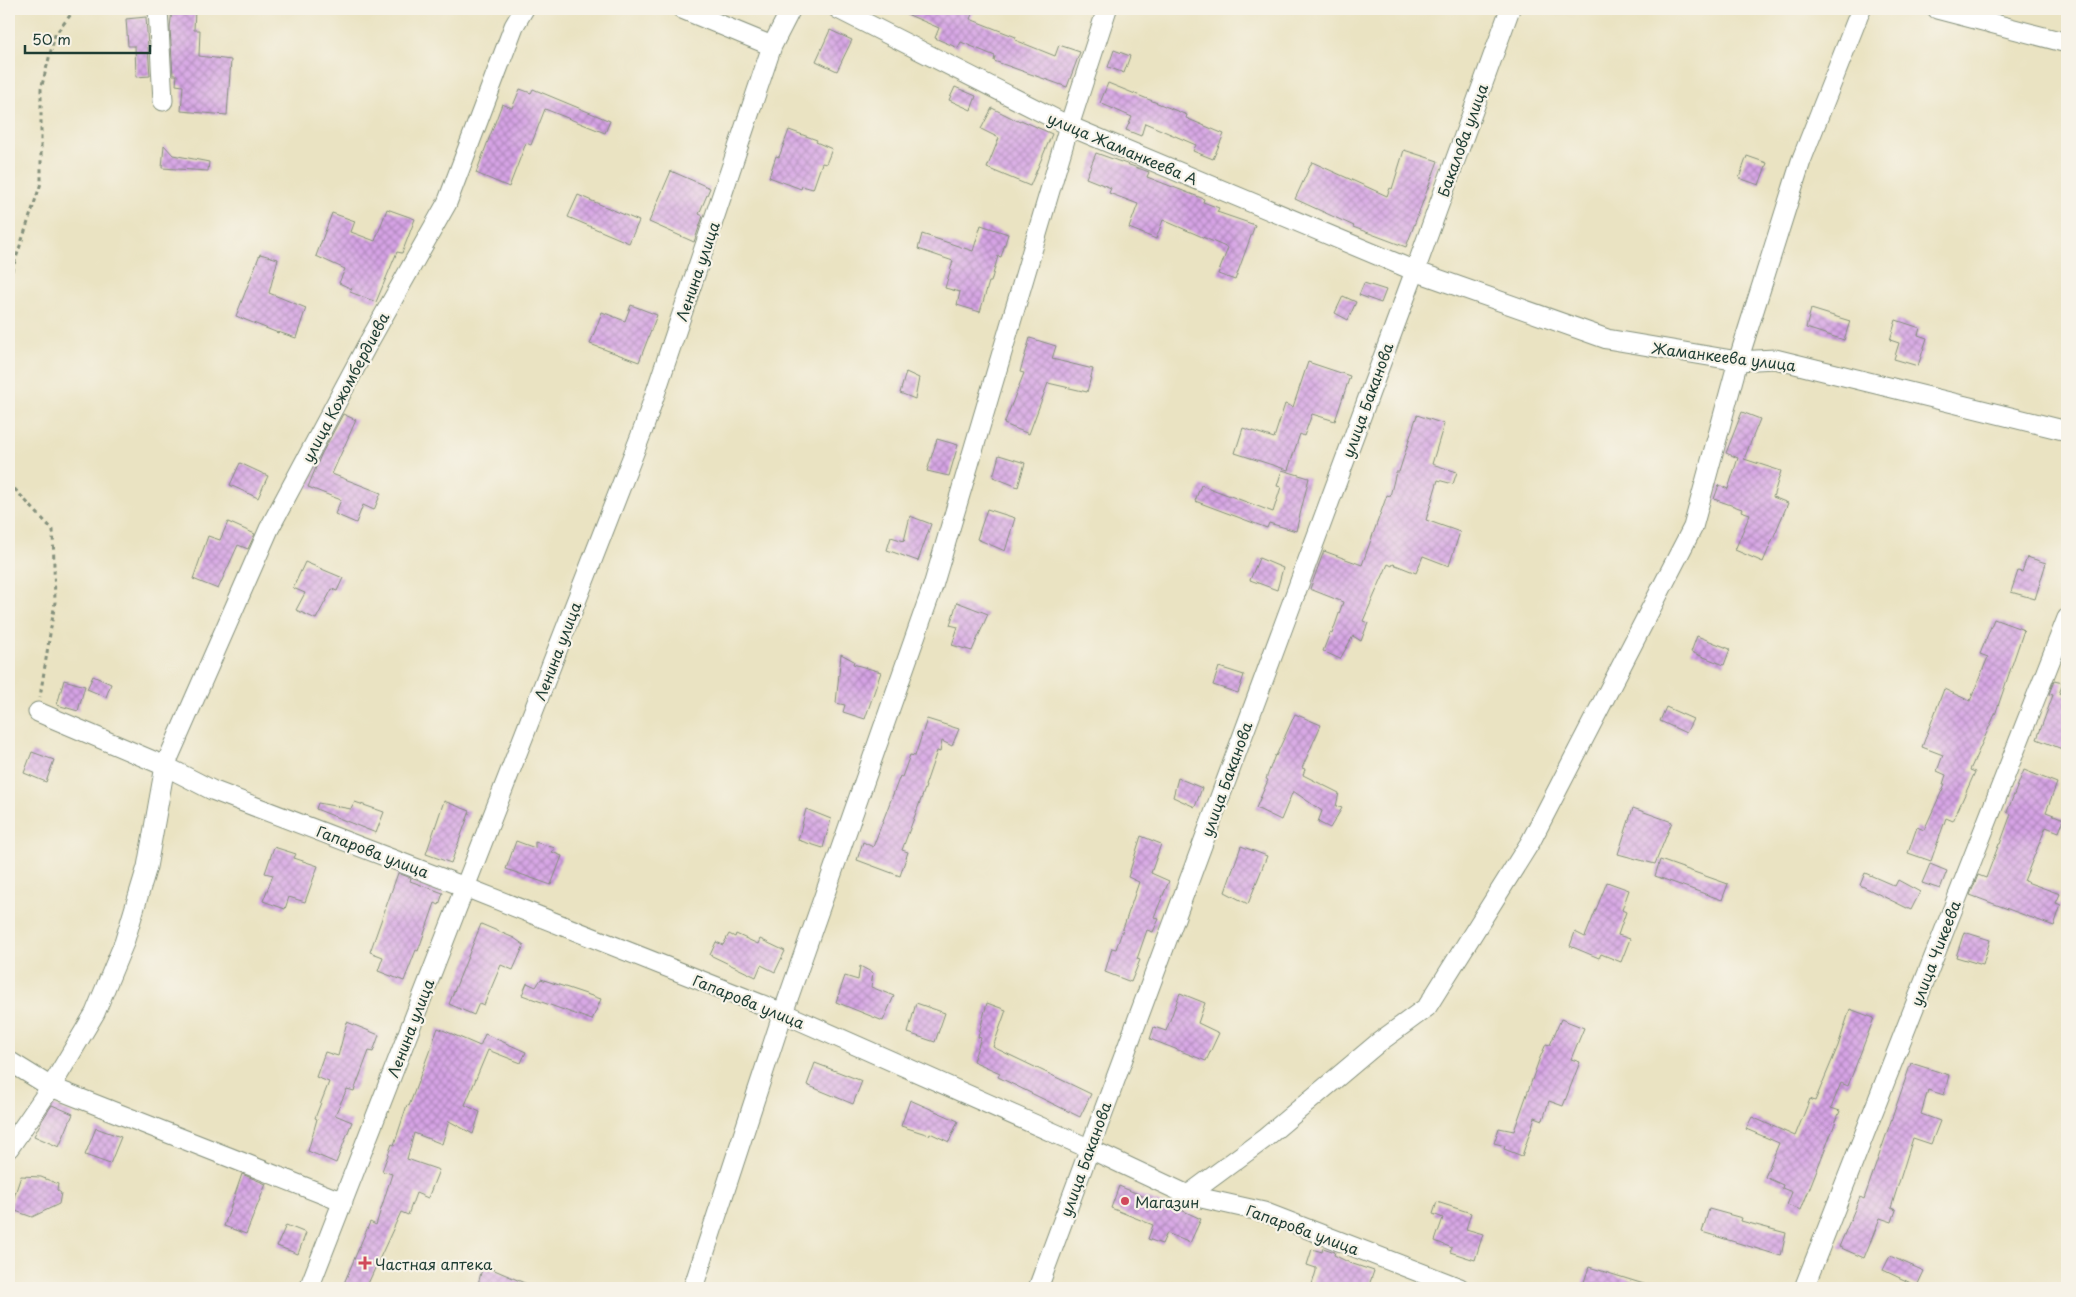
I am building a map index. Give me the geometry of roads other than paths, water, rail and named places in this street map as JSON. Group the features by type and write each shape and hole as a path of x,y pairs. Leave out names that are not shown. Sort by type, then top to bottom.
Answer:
{"street":[{"path":"158,9 163,101"},
{"name":"улица Кожомбердиева","path":"9,1148 51,1087 95,1013 124,943 147,866 166,766 269,529 366,347 447,203 514,26 524,9"},
{"path":"682,9 772,46"},
{"name":"Ленина улица","path":"309,1288 644,427 772,46 791,9"},
{"name":"улица Жаманкеева А","path":"838,9 1068,126 1415,271"},
{"path":"694,1288 783,1014 933,586 1068,126 1107,9"},
{"name":"Бакалова улица","path":"1415,271 1510,9"},
{"path":"1188,1195 1264,1139 1378,1043 1427,1007 1531,841 1693,527 1738,361 1801,161 1861,9"},
{"path":"1937,9 2067,43"},
{"name":"Жаманкеева улица","path":"1415,271 1607,340 1738,361 1776,359 2067,431"},
{"name":"улица Баканова","path":"1038,1288 1088,1148 1415,271"},
{"name":"улица Чикеева","path":"1804,1288 2067,618"},
{"name":"Гапарова улица","path":"38,712 166,766 212,790 465,887 783,1014 1088,1148 1188,1195 1264,1212 1460,1288"},
{"path":"9,1061 51,1087 343,1202"}],"place":[{"name":"Магазин","path":"1125,1201"},
{"name":"Частная аптека","path":"365,1263"}]}
